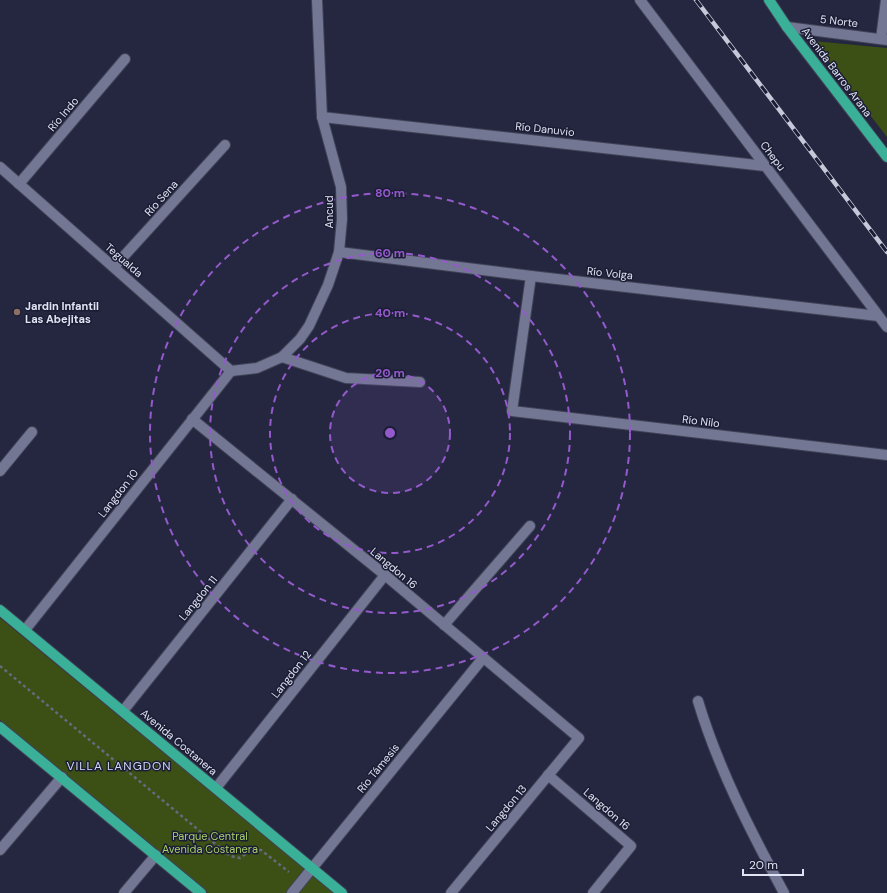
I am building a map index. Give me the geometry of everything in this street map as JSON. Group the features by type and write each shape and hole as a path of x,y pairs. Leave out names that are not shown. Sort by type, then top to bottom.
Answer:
{"main road":[{"name":"Avenida Barros Arana","path":"769,0 787,27 887,157"},
{"name":"Avenida Costanera","path":"0,610 342,893"},
{"path":"0,726 201,893"}],"street":[{"name":"Ancud","path":"231,371 257,368 282,357 300,339 309,326 328,285 339,252 342,219 340,187 322,117 317,0"},
{"name":"Chepu","path":"640,0 887,327"},
{"path":"884,39 886,0"},
{"name":"5 Norte","path":"787,27 884,39"},
{"name":"Río Indo","path":"19,184 125,59"},
{"name":"Río Danuvio","path":"322,117 765,166"},
{"name":"Río Sena","path":"114,267 225,145"},
{"name":"Tegualda","path":"0,167 231,371"},
{"name":"Río Volga","path":"339,252 878,316"},
{"name":"Río Nilo","path":"531,276 512,411 887,455"},
{"path":"282,357 346,378 420,382"},
{"name":"Langdon 10","path":"25,630 231,371"},
{"name":"Langdon 16","path":"192,419 385,575 579,738"},
{"path":"0,471 32,432"},
{"name":"Langdon 11","path":"123,711 292,499"},
{"path":"444,625 530,526"},
{"name":"Langdon 12","path":"216,788 385,575"},
{"name":"Río Támesis","path":"292,893 483,658"},
{"path":"698,701 706,729 754,838 784,893"},
{"name":"Langdon 13","path":"451,893 579,738"},
{"name":"Langdon 16","path":"548,775 632,846 593,893"},
{"path":"0,850 62,777"},
{"path":"124,893 156,855"}],"path":[{"path":"0,666 230,856 240,858 250,851 261,850 301,882"}],"green space":[{"path":"813,41 887,48 887,137"},
{"name":"Parque Central Avenida Costanera","path":"0,618 334,893 208,893 0,720"}],"railway":[{"path":"696,0 887,252"}],"place":[{"name":"Jardin Infantil Las Abejitas","path":"17,312"}],"district":[{"name":"VILLA LANGDON","path":"119,766"}]}
